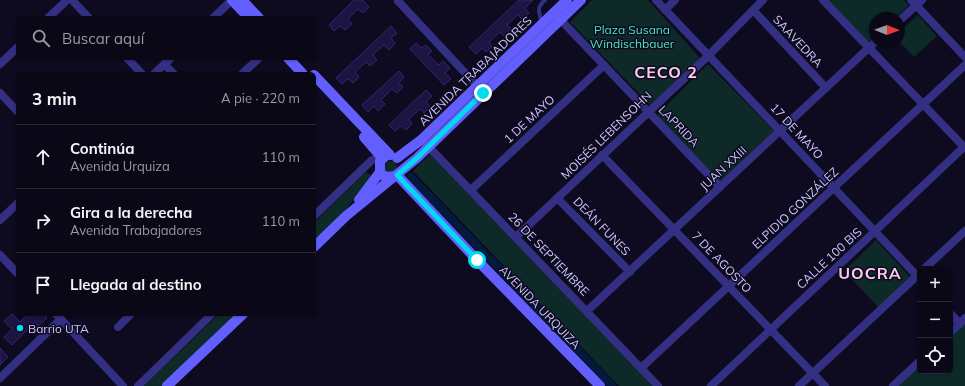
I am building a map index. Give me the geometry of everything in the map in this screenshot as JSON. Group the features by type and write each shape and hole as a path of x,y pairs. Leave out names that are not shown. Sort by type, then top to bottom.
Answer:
{"main road":[{"path":"232,0 247,16"},
{"path":"242,0 257,16"},
{"name":"AVENIDA TRABAJADORES","path":"316,245 346,216 397,175 425,143 557,16 568,0"},
{"name":"AVENIDA TRABAJADORES","path":"481,89 542,24 581,0"},
{"path":"290,60 301,72"},
{"path":"300,60 310,72"},
{"path":"316,78 388,157"},
{"path":"316,87 388,157 401,163 397,175 385,177 380,171 379,164 388,157"},
{"name":"AVENIDA TRABAJADORES","path":"388,157 425,143"},
{"name":"AVENIDA TRABAJADORES","path":"346,216 380,171"},
{"name":"AVENIDA URQUIZA","path":"397,175 477,260 600,386"},
{"path":"167,386 241,316"}],"street":[{"path":"50,16 67,0"},
{"path":"72,0 87,16"},
{"path":"215,16 232,0"},
{"name":"17 DE MAYO","path":"656,0 917,274"},
{"path":"665,10 675,0"},
{"name":"MOISÉS LEBENSOHN","path":"516,237 708,56 763,0"},
{"path":"823,0 965,148"},
{"path":"399,1 481,89"},
{"path":"905,15 917,2 965,57"},
{"name":"SAAVEDRA","path":"753,10 826,88"},
{"name":"LAPRIDA","path":"557,16 720,187"},
{"name":"JUAN XXIII","path":"587,311 868,48"},
{"path":"0,64 16,49"},
{"path":"129,60 140,72"},
{"path":"156,72 169,60"},
{"path":"244,72 258,60"},
{"path":"164,64 172,72"},
{"name":"1 DE MAYO","path":"471,190 604,65"},
{"name":"ELPIDIO GONZÁLEZ","path":"641,368 924,105 965,65"},
{"path":"0,93 16,110"},
{"name":"26 DE SEPTIEMBRE","path":"425,143 658,386"},
{"name":"CALLE 100 BIS","path":"711,386 770,329 965,148"},
{"name":"7 DE AGOSTO","path":"602,155 825,386"},
{"name":"AVENIDA TRABAJADORES","path":"316,214 363,171 372,160 388,157"},
{"path":"363,171 372,168 380,171"},
{"name":"DEÁN FUNES","path":"557,198 630,272"},
{"path":"0,220 16,205"},
{"path":"927,266 965,231"},
{"path":"0,255 16,272"},
{"path":"799,386 917,278"},
{"path":"953,315 962,321 953,330"},
{"path":"118,327 129,316"},
{"path":"138,386 210,316"},
{"path":"0,378 58,317 124,386"},
{"path":"893,386 917,364"}],"lane":[{"path":"542,24 538,9 545,0"}],"green space":[{"name":"Plaza Susana Windischbauer","path":"592,0 648,0 700,58 650,105 570,22"},
{"path":"828,0 904,0 909,5 901,12 869,12 868,42"},
{"path":"918,15 937,36 914,57 905,47 905,27"},
{"name":"Plaza Susana Windischbauer","path":"708,64 774,131 719,182 657,115"},
{"path":"430,154 653,386 619,386 413,171"},
{"path":"393,161 396,162 396,172 389,173 386,172 385,165 386,162"},
{"path":"366,172 372,176 344,212 316,239 316,221"},
{"path":"876,240 912,279 880,309 844,271"},
{"path":"217,316 236,316 163,386 144,386"},
{"path":"965,324 965,386 899,386 917,369 917,374 953,374 953,335"}],"building":[{"path":"354,0 363,0 369,7 363,13 358,9 348,19 352,24 345,30 340,26 334,31 329,25"},
{"path":"519,0 533,0 525,8 529,13 522,19 518,15 507,25 511,29 504,36 500,32 489,42 492,46 486,52 482,48 476,54 469,47"},
{"path":"391,26 397,33 391,38 395,43 389,50 384,45 373,55 377,60 370,66 366,62 355,72 359,77 353,83 348,79 342,84 336,78"},
{"path":"416,43 421,48 426,45 432,51 428,55 439,65 443,61 450,68 445,73 451,79 444,85 410,49"},
{"path":"399,71 404,77 399,83 403,87 397,93 392,89 381,100 385,104 378,111 374,106 368,112 362,105"},
{"path":"426,90 432,96 426,102 430,107 424,113 420,109 409,119 412,124 406,130 401,126 395,131 389,125"},
{"name":"Barrio UTA","path":"12,314 20,322 26,316 46,316 47,318 38,326 35,322 12,345 4,337 12,329 4,321"},
{"path":"0,348 8,357 0,365"}],"waterway":[{"path":"411,177 612,386"}],"place":[{"name":"Barrio UTA","path":"20,328"}],"district":[{"name":"CECO 2","path":"666,72"},
{"name":"UOCRA","path":"870,273"}],"route":[{"path":"477,260 397,175 417,158 483,93"}]}
